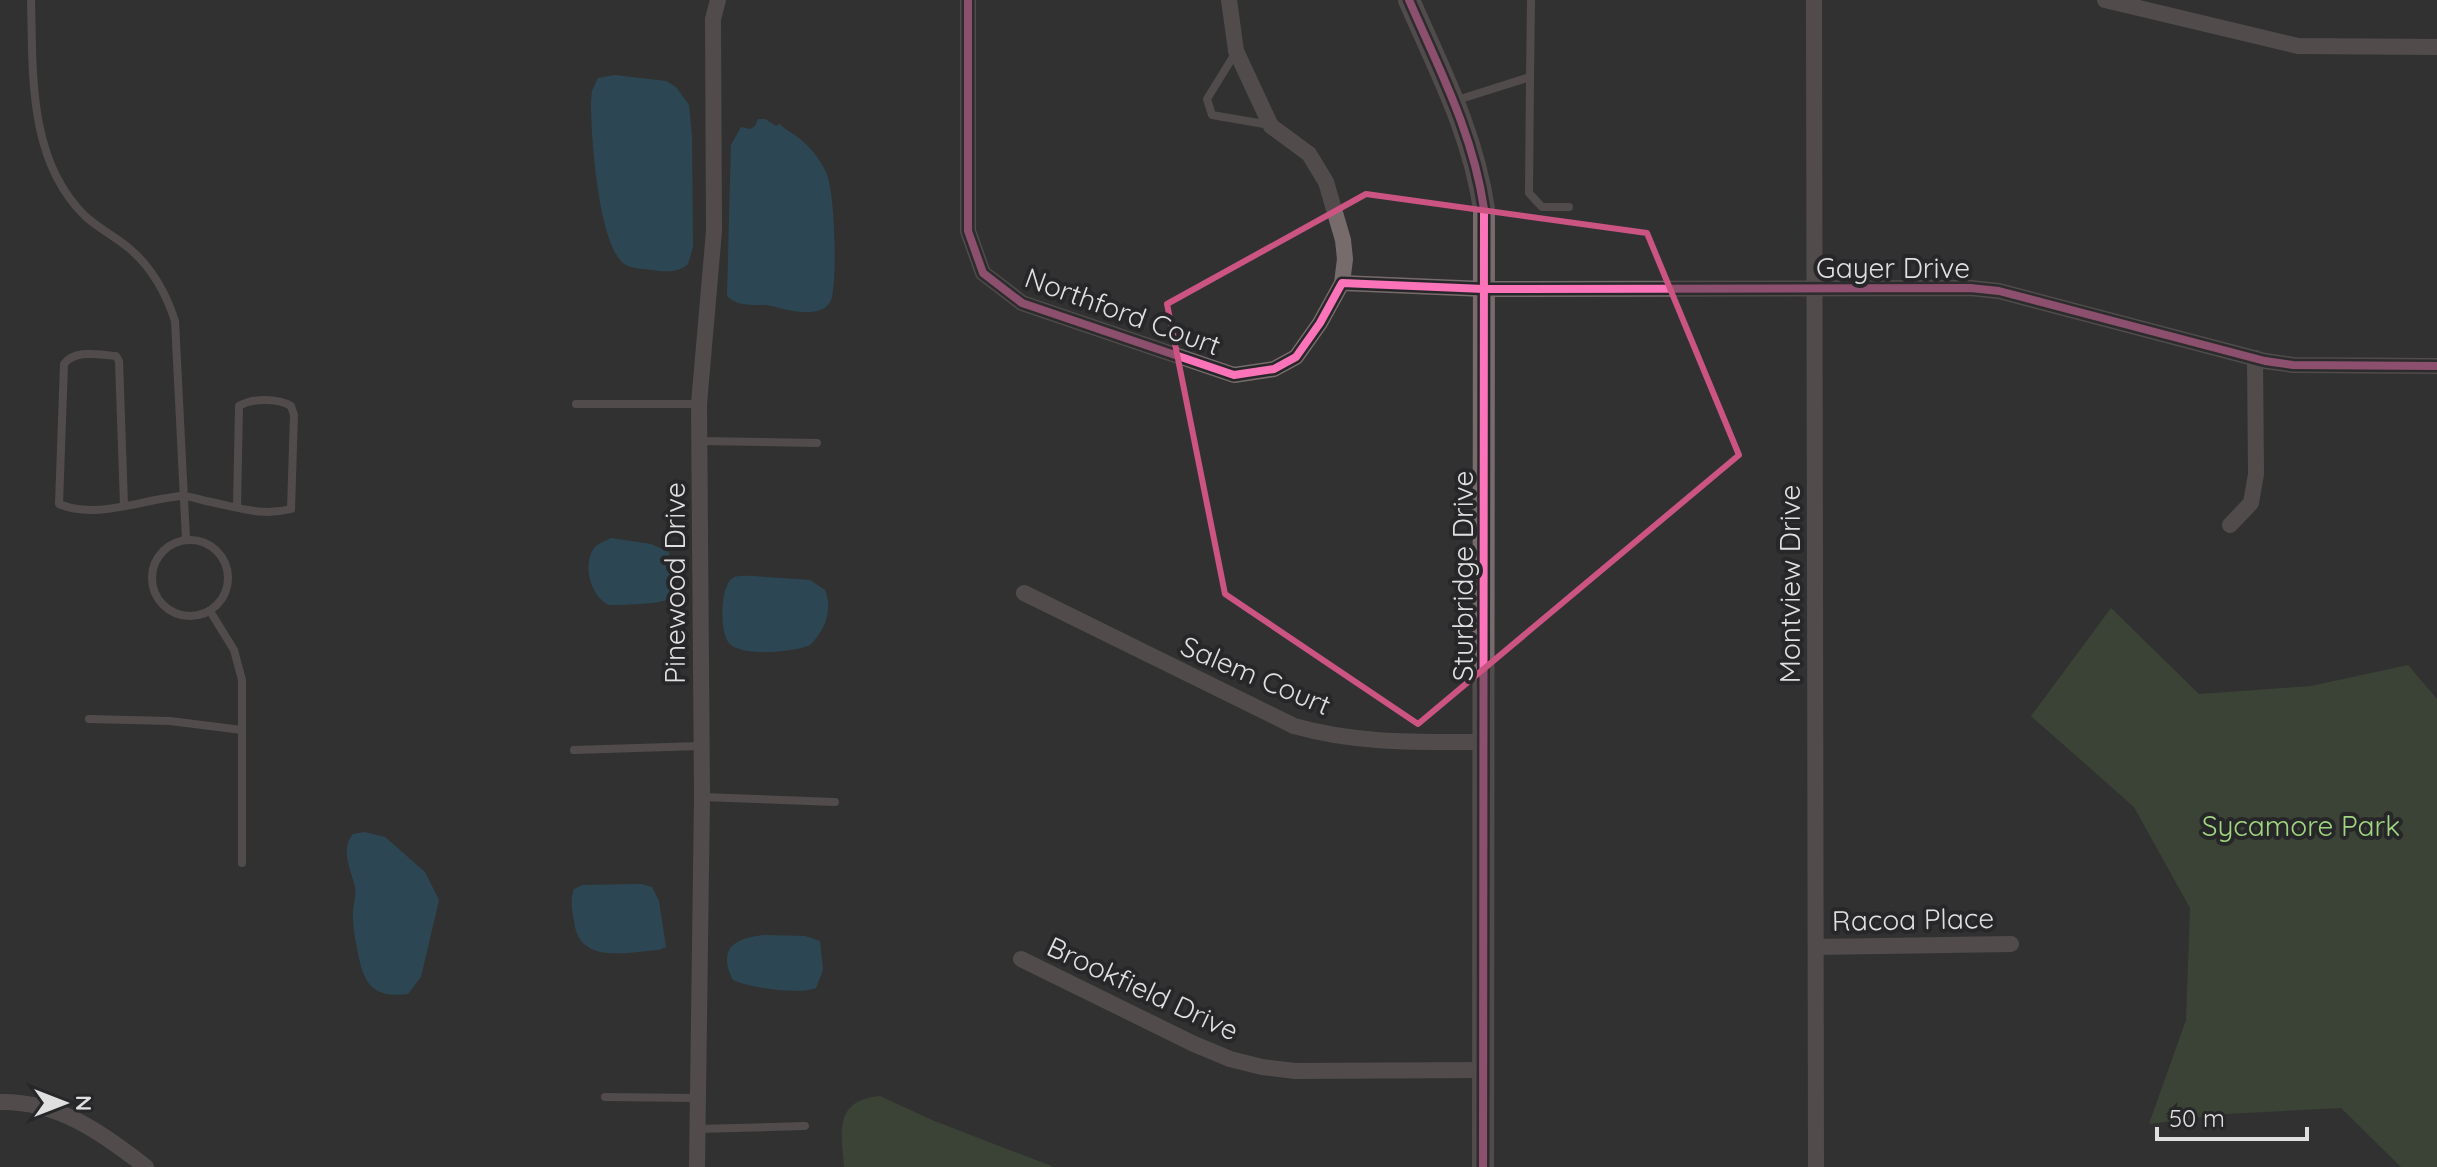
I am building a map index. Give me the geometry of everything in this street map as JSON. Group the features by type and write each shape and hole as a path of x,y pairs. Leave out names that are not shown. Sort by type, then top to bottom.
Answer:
{"street":[{"name":"Pinewood Drive","path":"697,1167 702,797 699,404 714,231 713,19 718,0"},
{"name":"Northford Court","path":"968,0 968,231 983,273 1022,303 1234,375 1274,369 1296,357 1320,323 1342,283"},
{"path":"1229,0 1236,51 1271,126 1309,154 1326,182 1343,240 1345,259 1342,283 1484,289"},
{"name":"Sturbridge Drive","path":"1409,0 1468,134 1479,171 1484,209 1483,1167"},
{"name":"Montview Drive","path":"1814,0 1816,1167"},
{"path":"2105,0 2298,46 2437,47"},
{"name":"Gayer Drive","path":"1484,289 1970,288 1999,291 2255,358 2293,365 2437,366"},
{"path":"2230,525 2251,503 2256,474 2255,358"},
{"name":"Salem Court","path":"1024,593 1294,726 1364,741 1484,742"},
{"name":"Racoa Place","path":"1816,947 2011,944"},
{"name":"Brookfield Drive","path":"1021,959 1194,1044 1230,1059 1262,1067 1295,1071 1483,1070"},
{"path":"0,1102 28,1102 71,1117 116,1144 146,1167"}],"lane":[{"path":"31,0 35,91 41,136 55,175 87,218 143,262 156,278 172,311 178,344 186,539"},
{"path":"1531,0 1529,193 1542,207 1569,207"},
{"path":"1236,51 1207,99 1212,115 1271,126"},
{"path":"1454,101 1530,77"},
{"path":"124,505 119,361 116,356 78,355 69,358 64,364 59,504 87,509 124,505 185,496 269,514 291,509 294,415 291,406 283,401 246,401 239,406 237,507"},
{"path":"576,404 699,404"},
{"path":"699,441 817,443"},
{"path":"186,539 211,545 220,554 229,578 220,602 210,611 199,616 174,614 164,607 152,585 152,572 163,550 186,539"},
{"path":"210,611 234,650 242,680 242,863"},
{"path":"89,719 170,721 242,730"},
{"path":"574,750 700,746"},
{"path":"702,797 835,802"},
{"path":"605,1097 697,1098"},
{"path":"697,1129 805,1126"}],"highlighted area":[{"path":"1366,194 1647,233 1739,455 1418,724 1225,594 1167,304"}],"green space":[{"name":"Sycamore Park","path":"2111,608 2199,694 2311,686 2408,665 2437,699 2437,1167 2401,1167 2341,1108 2225,1114 2149,1124 2186,1020 2190,908 2134,807 2031,716"},
{"path":"880,1096 932,1120 1054,1167 844,1167 842,1130 848,1111 865,1099"}],"water":[{"path":"615,75 666,81 676,87 689,105 693,247 688,264 676,270 658,271 626,265 614,251 607,233 592,138 591,101 598,78"},
{"path":"758,119 765,119 776,126 780,124 799,138 826,172 833,214 834,286 828,305 822,309 802,312 743,304 727,296 731,145 741,127 750,129"},
{"path":"611,538 651,544 669,552 670,590 666,600 609,605 597,595 590,580 590,555 596,546"},
{"path":"735,577 810,580 825,590 828,605 820,633 810,645 757,652 737,648 726,639 723,599 729,582"},
{"path":"365,832 385,837 425,872 439,900 421,977 408,994 385,994 377,990 370,985 359,960 353,921 355,886 347,846 353,834"},
{"path":"641,884 652,887 659,901 666,947 606,953 585,944 578,935 574,921 574,889 583,885"},
{"path":"764,935 805,936 820,941 823,970 816,988 774,990 733,980 728,952 737,942"}],"cycle path":[{"path":"968,0 968,231 983,273 1022,303 1234,375 1274,369 1296,357 1320,323 1342,283 1484,289 1970,288 1999,291 2265,361 2293,365 2437,366"},
{"path":"1409,0 1463,128 1484,209 1483,1167"}]}
